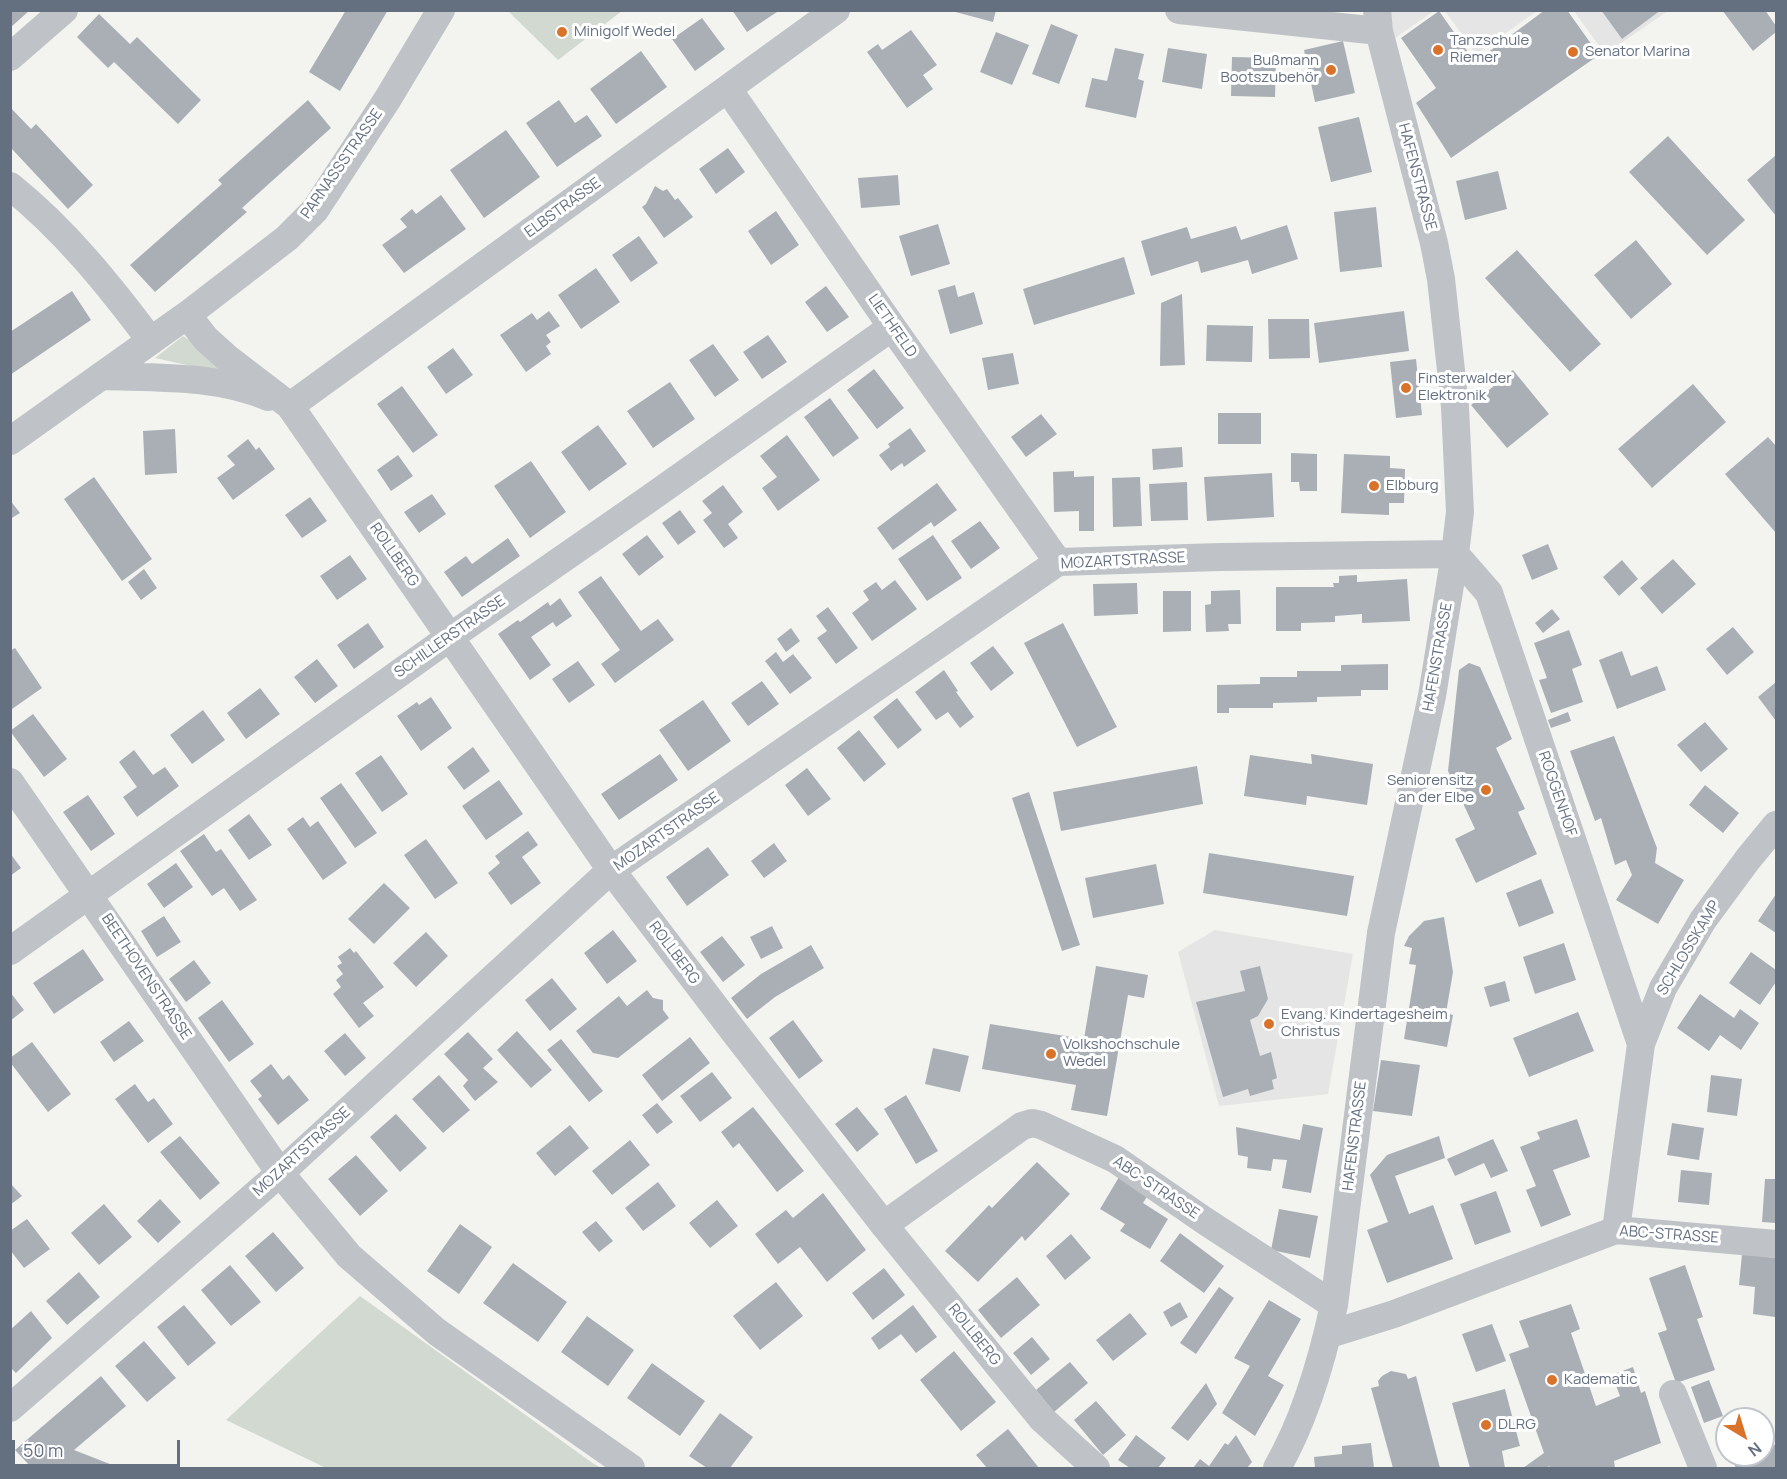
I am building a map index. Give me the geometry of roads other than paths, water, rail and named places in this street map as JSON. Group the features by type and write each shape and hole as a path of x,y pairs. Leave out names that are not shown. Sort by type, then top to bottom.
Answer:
{"street":[{"path":"10,57 64,10"},
{"name":"PARNASSSTRASSE","path":"187,315 287,238 315,210 387,100 441,10"},
{"name":"ELBSTRASSE","path":"290,406 836,10"},
{"path":"1179,10 1378,21"},
{"name":"HAFENSTRASSE","path":"1277,1468 1306,1405 1334,1305 1380,933 1432,696 1460,512 1455,407 1443,289 1434,243 1378,21"},
{"name":"LIETHFELD","path":"728,88 892,327 1058,562"},
{"path":"10,186 75,246 151,341"},
{"path":"10,441 187,315 206,339 226,357 290,406"},
{"name":"SCHILLERSTRASSE","path":"10,951 450,637 892,327"},
{"path":"102,376 176,378 206,382 251,390 290,406"},
{"name":"ROLLBERG","path":"290,406 611,870 884,1225 1042,1419 1096,1468"},
{"name":"MOZARTSTRASSE","path":"10,1408 280,1173 611,870 1058,562 1221,557 1455,555"},
{"name":"ROGGENHOF","path":"1455,555 1489,593 1641,1044"},
{"name":"BEETHOVENSTRASSE","path":"10,782 280,1173 349,1256 437,1332 631,1468"},
{"name":"SCHLOSSKAMP","path":"1616,1230 1641,1044 1663,988 1703,920 1776,825"},
{"name":"ABC-STRASSE","path":"884,1225 1022,1126 1032,1123 1115,1159 1334,1305"},
{"name":"ABC-STRASSE","path":"1327,1335 1394,1314 1616,1230 1776,1244"},
{"path":"1673,1394 1703,1468"}],"place":[{"name":"Minigolf Wedel","path":"562,32"},
{"name":"Tanzschule Riemer","path":"1438,50"},
{"name":"Senator Marina","path":"1573,52"},
{"name":"Bußmann Bootszubehör","path":"1331,70"},
{"name":"Finsterwalder Elektronik","path":"1406,388"},
{"name":"Elbburg","path":"1374,486"},
{"name":"Seniorensitz an der Elbe","path":"1486,790"},
{"name":"Evang. Kindertagesheim Christus","path":"1269,1024"},
{"name":"Volkshochschule Wedel","path":"1051,1054"},
{"name":"Kadematic","path":"1552,1380"},
{"name":"DLRG","path":"1486,1425"}]}
